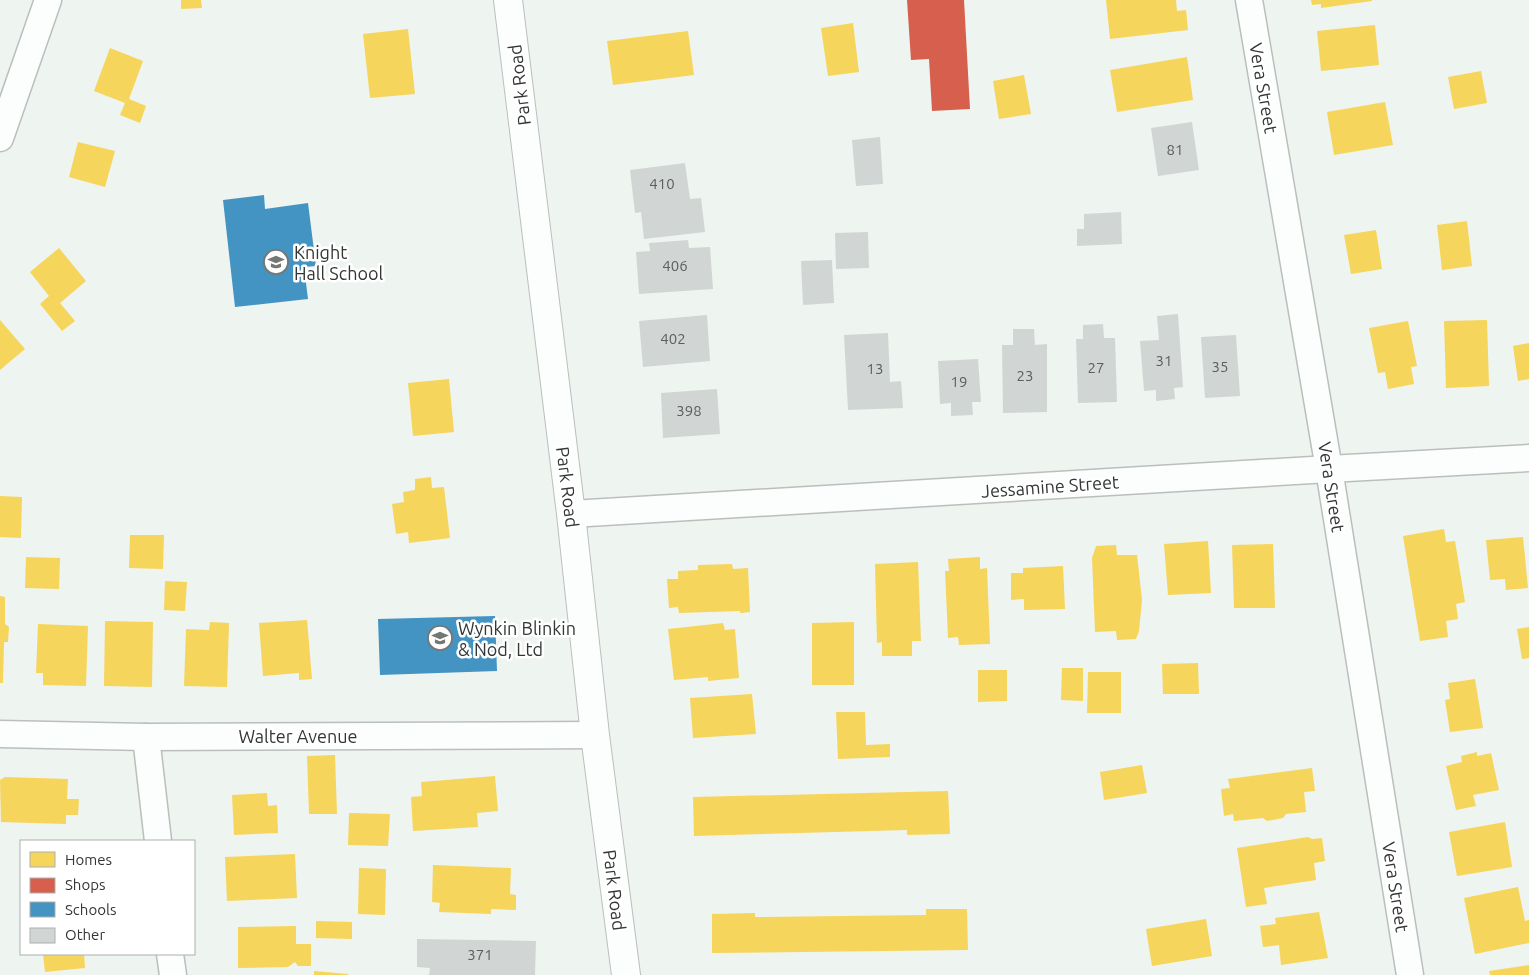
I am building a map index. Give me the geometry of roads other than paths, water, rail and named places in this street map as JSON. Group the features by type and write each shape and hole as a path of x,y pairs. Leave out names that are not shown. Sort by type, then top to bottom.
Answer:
{"main road":[{"name":"Park Road","path":"508,0 626,975"}],"street":[{"path":"0,138 48,0"},
{"name":"Vera Street","path":"1248,0 1329,469 1410,975"},
{"name":"Jessamine Street","path":"571,514 1529,458"},
{"name":"Walter Avenue","path":"0,734 146,736 596,735"},
{"path":"146,736 158,840"},
{"path":"170,955 173,975"}],"place":[{"name":"Knight Hall School","path":"276,262"},
{"name":"Wynkin Blinkin & Nod, Ltd","path":"440,638"}]}
